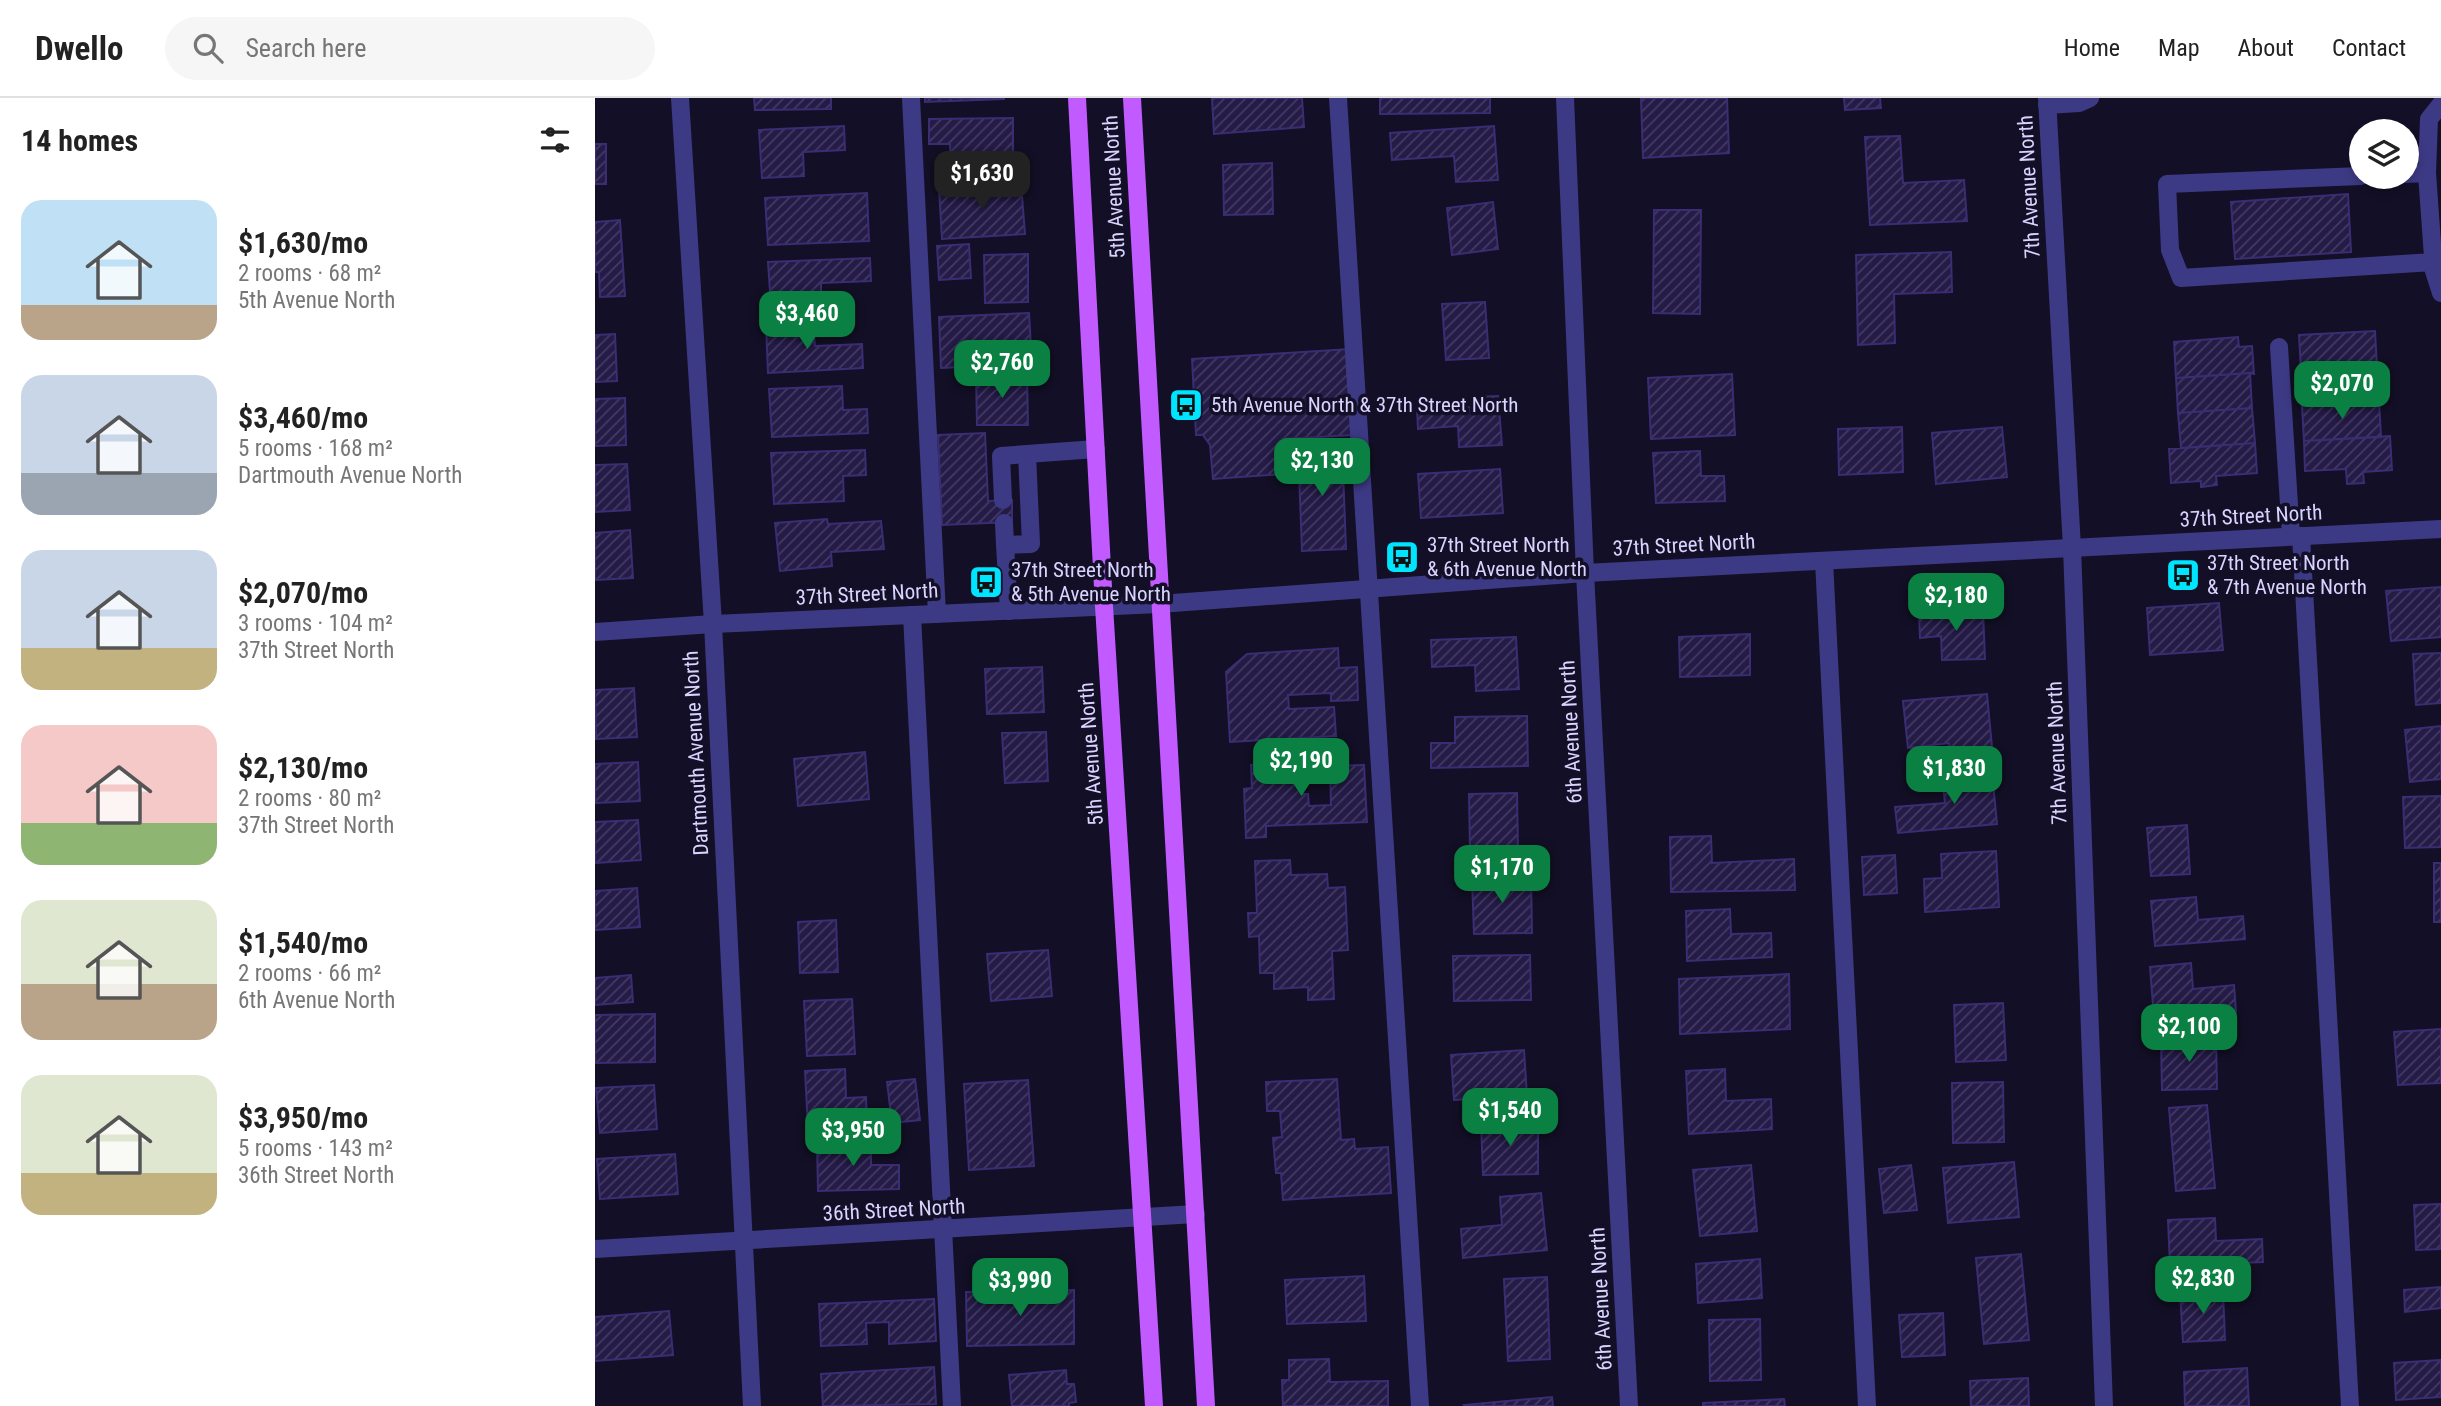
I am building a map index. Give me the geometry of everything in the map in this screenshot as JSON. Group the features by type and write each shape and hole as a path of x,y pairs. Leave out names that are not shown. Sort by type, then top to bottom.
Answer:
{"main road":[{"name":"5th Avenue North","path":"1077,98 1104,606 1154,1406"},
{"name":"5th Avenue North","path":"1132,98 1206,1406"}],"street":[{"name":"Dartmouth Avenue North","path":"680,98 713,624 752,1406"},
{"path":"911,98 937,614"},
{"path":"1338,98 1420,1406"},
{"name":"6th Avenue North","path":"1565,98 1585,573 1629,1406"},
{"path":"2047,101 2079,103 2090,98"},
{"name":"7th Avenue North","path":"2047,101 2072,548 2105,1406"},
{"path":"2441,104 2430,119 2427,173 2433,262 2441,293"},
{"path":"2419,173 2427,173"},
{"path":"2349,176 2167,184 2170,250 2181,278 2433,262"},
{"path":"2279,347 2296,536 2350,1406"},
{"path":"1003,500 1001,456 1096,449"},
{"path":"1005,545 1031,544 1027,454"},
{"path":"1004,523 1009,611"},
{"name":"37th Street North","path":"595,632 713,624 1159,604 1585,573 2441,529"},
{"path":"1824,561 1867,1406"},
{"path":"912,615 952,1406"},
{"name":"36th Street North","path":"595,1249 1196,1214"}],"building":[{"path":"754,98 831,98 831,109 755,110"},
{"path":"925,98 1004,98 1004,99 925,102"},
{"path":"1212,98 1302,98 1304,127 1214,134"},
{"path":"1380,98 1490,98 1490,113 1380,114"},
{"path":"1641,98 1727,98 1729,153 1643,158"},
{"path":"1844,98 1880,98 1881,108 1845,110"},
{"path":"1013,118 1013,168 951,169 950,144 929,144 929,119"},
{"path":"844,126 845,150 803,152 804,176 762,178 759,130"},
{"path":"1494,126 1498,180 1456,182 1454,156 1392,160 1390,133"},
{"path":"1900,136 1903,183 1964,180 1967,221 1870,225 1865,137"},
{"path":"595,144 606,144 606,184 595,184"},
{"path":"1272,163 1273,214 1224,215 1223,165"},
{"path":"1021,183 1025,234 942,239 939,189"},
{"path":"867,193 869,241 768,245 765,198"},
{"path":"2348,194 2351,252 2235,259 2231,202"},
{"path":"1493,202 1498,249 1452,255 1447,208"},
{"path":"1654,210 1701,210 1700,314 1653,313"},
{"path":"620,220 625,296 600,297 599,272 595,272 595,222"},
{"path":"969,244 971,278 939,280 937,246"},
{"path":"1951,252 1952,292 1894,294 1895,343 1858,345 1856,255"},
{"path":"1028,254 1028,302 985,303 984,255"},
{"path":"870,258 871,281 821,283 821,305 771,307 768,262"},
{"path":"1485,302 1489,358 1446,360 1442,304"},
{"path":"1029,313 1032,364 941,368 939,317"},
{"path":"813,323 815,346 862,344 863,368 768,373 766,325"},
{"path":"2375,331 2377,367 2301,371 2299,335"},
{"path":"615,334 617,381 595,382 595,335"},
{"path":"2238,337 2239,347 2252,346 2254,374 2176,378 2174,342"},
{"path":"1350,349 1353,435 1282,439 1283,474 1213,479 1210,445 1203,435 1196,435 1192,359"},
{"path":"2377,367 2379,401 2302,406 2301,371"},
{"path":"2250,373 2252,408 2178,413 2176,378"},
{"path":"1027,374 1028,425 977,425 976,375"},
{"path":"1732,374 1735,435 1651,439 1648,378"},
{"path":"842,386 843,410 867,409 868,433 772,437 769,389"},
{"path":"1498,396 1502,445 1459,447 1458,426 1418,429 1417,410 1475,407 1474,397"},
{"path":"625,398 626,445 595,446 595,399"},
{"path":"2379,401 2381,437 2304,441 2302,406"},
{"path":"2252,408 2255,443 2181,448 2178,413"},
{"path":"1902,427 1903,472 1839,475 1838,429"},
{"path":"2002,427 2007,477 1936,484 1932,433"},
{"path":"985,433 988,501 1012,500 1012,522 942,525 938,435"},
{"path":"2390,436 2392,470 2363,472 2364,483 2347,484 2346,469 2305,471 2304,441"},
{"path":"2255,443 2257,473 2216,476 2217,485 2201,487 2201,481 2171,483 2169,449"},
{"path":"1342,444 1346,549 1302,551 1298,446"},
{"path":"865,450 866,475 843,476 844,501 774,504 771,453"},
{"path":"1700,451 1701,476 1724,476 1725,501 1656,503 1653,453"},
{"path":"627,464 630,510 595,512 595,465"},
{"path":"1500,469 1503,513 1421,518 1418,474"},
{"path":"827,519 828,524 881,521 884,549 831,552 832,566 780,571 775,523"},
{"path":"630,530 633,578 595,580 595,533"},
{"path":"2441,587 2441,637 2391,641 2386,591"},
{"path":"2219,603 2223,650 2150,655 2147,608"},
{"path":"1983,610 1985,659 1942,660 1941,636 1920,638 1919,613"},
{"path":"1750,634 1750,675 1680,677 1679,637"},
{"path":"1516,637 1519,689 1476,691 1475,665 1432,667 1431,640"},
{"path":"1338,648 1339,668 1357,667 1358,700 1331,701 1331,693 1288,695 1289,709 1334,707 1336,736 1230,742 1226,672 1247,654"},
{"path":"2441,653 2441,703 2416,705 2413,654"},
{"path":"1042,667 1044,712 987,714 985,669"},
{"path":"634,688 637,737 596,739 595,690"},
{"path":"1987,694 1992,747 1950,751 1949,743 1908,748 1903,701"},
{"path":"1527,716 1528,766 1431,768 1431,743 1455,743 1455,717"},
{"path":"2441,726 2441,779 2410,782 2405,730"},
{"path":"1046,732 1048,781 1005,783 1002,733"},
{"path":"865,752 869,799 798,806 794,759"},
{"path":"638,762 640,801 595,803 595,764"},
{"path":"1300,762 1301,794 1308,794 1309,806 1331,805 1330,766 1364,765 1367,822 1266,826 1266,837 1246,838 1244,789 1252,788 1251,765"},
{"path":"1992,772 1997,824 1898,833 1895,807 1945,803 1942,777"},
{"path":"1517,793 1518,852 1470,852 1469,794"},
{"path":"2441,796 2441,847 2405,848 2403,797"},
{"path":"638,820 641,860 595,863 595,822"},
{"path":"2187,825 2190,874 2151,876 2147,828"},
{"path":"1711,836 1712,863 1794,859 1795,890 1671,892 1670,837"},
{"path":"1996,851 1999,907 1925,912 1924,879 1942,878 1941,854"},
{"path":"1895,855 1897,893 1864,895 1862,857"},
{"path":"1290,860 1291,875 1327,874 1328,888 1345,887 1348,950 1332,951 1334,999 1308,1000 1308,987 1274,989 1274,973 1260,973 1259,936 1249,937 1248,913 1257,913 1255,861"},
{"path":"2434,863 2441,863 2441,922 2434,922"},
{"path":"1531,877 1532,933 1474,934 1472,878"},
{"path":"637,888 640,927 595,930 595,891"},
{"path":"2196,897 2198,920 2243,916 2245,939 2155,946 2151,901"},
{"path":"1730,909 1731,934 1771,933 1772,957 1687,961 1686,911"},
{"path":"836,920 838,972 800,973 798,922"},
{"path":"1048,950 1052,996 991,1001 987,954"},
{"path":"1530,955 1531,1000 1454,1001 1453,956"},
{"path":"2191,963 2193,989 2234,985 2236,1011 2154,1018 2150,967"},
{"path":"1789,974 1790,1029 1680,1034 1679,979"},
{"path":"631,975 633,1002 595,1005 595,978"},
{"path":"852,999 855,1054 807,1056 804,1001"},
{"path":"2003,1003 2006,1060 1956,1062 1954,1005"},
{"path":"655,1014 655,1062 595,1063 595,1015"},
{"path":"2441,1029 2441,1083 2398,1085 2394,1032"},
{"path":"2216,1038 2217,1089 2162,1090 2161,1040"},
{"path":"1524,1050 1527,1096 1454,1100 1451,1055"},
{"path":"845,1069 846,1098 866,1097 867,1126 808,1128 805,1071"},
{"path":"1725,1069 1726,1101 1771,1099 1772,1129 1689,1134 1686,1071"},
{"path":"915,1079 920,1120 892,1123 887,1082"},
{"path":"1337,1079 1341,1140 1354,1139 1355,1149 1388,1147 1391,1193 1283,1200 1281,1173 1276,1173 1273,1138 1282,1137 1280,1111 1267,1111 1266,1082"},
{"path":"1028,1080 1034,1166 969,1170 964,1084"},
{"path":"2003,1082 2004,1142 1953,1143 1952,1083"},
{"path":"654,1085 657,1129 600,1133 596,1088"},
{"path":"2207,1105 2215,1188 2176,1191 2169,1108"},
{"path":"1538,1122 1538,1174 1483,1175 1481,1123"},
{"path":"871,1141 871,1165 899,1165 899,1189 818,1191 817,1142"},
{"path":"675,1154 678,1194 600,1199 597,1159"},
{"path":"2014,1162 2019,1217 1948,1223 1943,1168"},
{"path":"1751,1165 1757,1231 1700,1236 1693,1170"},
{"path":"1911,1165 1917,1210 1884,1213 1879,1169"},
{"path":"1541,1193 1547,1250 1463,1258 1461,1229 1502,1225 1500,1197"},
{"path":"2441,1204 2441,1249 2416,1250 2414,1205"},
{"path":"2215,1218 2216,1241 2262,1239 2263,1262 2170,1266 2168,1220"},
{"path":"2021,1254 2029,1340 1984,1344 1976,1258"},
{"path":"1760,1259 1762,1298 1698,1303 1696,1264"},
{"path":"1364,1276 1366,1321 1287,1324 1285,1280"},
{"path":"1547,1277 1550,1359 1508,1361 1504,1279"},
{"path":"2441,1287 2441,1308 2405,1312 2404,1290"},
{"path":"1074,1290 1074,1344 967,1346 966,1292"},
{"path":"2223,1291 2225,1340 2183,1342 2180,1292"},
{"path":"934,1299 936,1341 889,1344 889,1322 866,1323 867,1344 821,1346 819,1304"},
{"path":"669,1311 673,1355 595,1361 595,1317"},
{"path":"1943,1313 1945,1355 1902,1357 1899,1315"},
{"path":"1760,1319 1761,1380 1710,1381 1709,1320"},
{"path":"1329,1359 1330,1382 1388,1381 1388,1406 1283,1406 1282,1380 1289,1380 1289,1360"},
{"path":"2441,1360 2441,1397 2396,1400 2394,1363"},
{"path":"934,1367 936,1404 823,1406 821,1374"},
{"path":"2247,1368 2249,1406 2185,1406 2184,1372"},
{"path":"1066,1370 1067,1384 1074,1384 1076,1402 1069,1403 1069,1406 1012,1406 1009,1375"},
{"path":"2028,1378 2029,1406 1971,1406 1970,1381"},
{"path":"1552,1397 1553,1406 1464,1405"},
{"path":"1784,1399 1785,1406 1703,1406 1703,1403"}],"place":[{"name":"5th Avenue North & 37th Street North","path":"1186,405"},
{"name":"37th Street North & 6th Avenue North","path":"1402,557"},
{"name":"37th Street North & 7th Avenue North","path":"2183,575"},
{"name":"37th Street North & 5th Avenue North","path":"986,582"}]}
